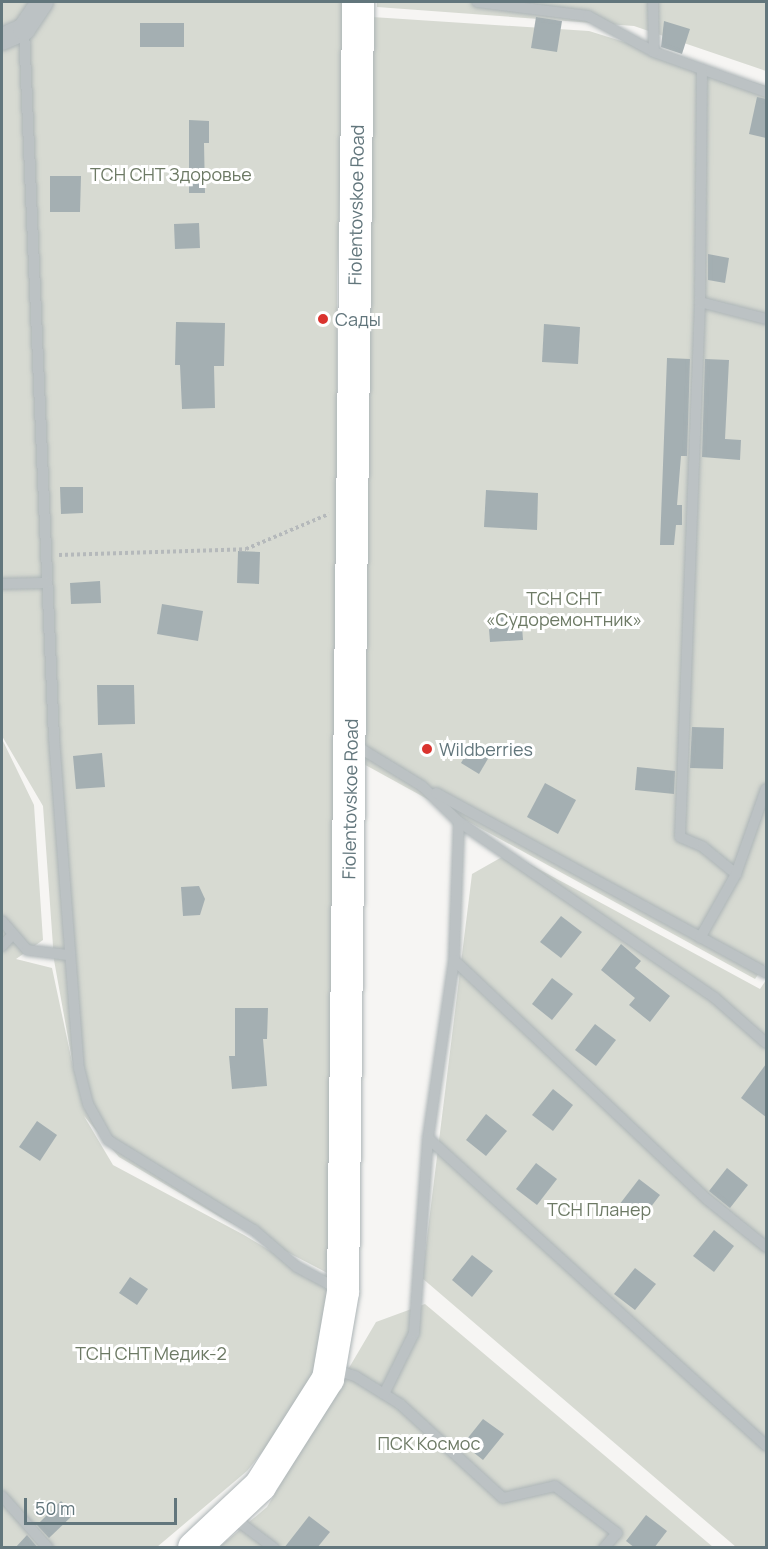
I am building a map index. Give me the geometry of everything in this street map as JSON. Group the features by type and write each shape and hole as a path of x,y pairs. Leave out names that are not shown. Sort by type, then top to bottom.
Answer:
{"main road":[{"name":"Fiolentovskoe Road","path":"194,1548 260,1486 328,1379 343,1292 358,2"}],"street":[{"path":"2,39 24,29 42,2"}],"lane":[{"path":"477,2 588,16 654,52 766,92"},
{"path":"653,2 654,52"},
{"path":"24,29 47,583 68,955 79,1068 88,1104 108,1140 254,1230 297,1267 343,1292"},
{"path":"702,69 700,302 680,837 703,847 736,874"},
{"path":"700,302 766,319"},
{"path":"2,584 47,583"},
{"path":"351,742 422,786 700,938 766,970"},
{"path":"422,786 459,822 715,998 766,1043"},
{"path":"700,938 736,874 766,789"},
{"path":"384,1394 414,1334 428,1138 454,960 459,822"},
{"path":"2,921 27,950 68,955"},
{"path":"2,946 13,934"},
{"path":"454,960 708,1200 766,1247"},
{"path":"428,1138 766,1446"},
{"path":"330,1368 355,1376 384,1394 503,1498 555,1486 616,1533 604,1548"},
{"path":"2,1496 48,1548"},
{"path":"229,1515 274,1548"}],"path":[{"path":"46,555 246,549 321,515 353,510"}],"green space":[{"path":"2,2 31,2 15,23 2,29"},
{"name":"ТСН СНТ Здоровье","path":"52,2 346,2 337,279 337,1278 220,1217 119,1157 84,1116 113,1165 244,1235 331,1288 314,1387 247,1471 157,1547 2,1547 2,739 34,805 43,940 16,959 52,968 74,1071 54,960 43,806 2,736 2,50 33,29"},
{"path":"377,2 766,2 766,71 634,26 377,7"},
{"name":"ТСН СНТ «Судоремонтник»","path":"372,17 589,31 766,86 766,963 755,979 360,762"},
{"name":"ТСН Планер","path":"509,853 760,989 766,980 766,1547 736,1547 422,1278 472,874"},
{"name":"ПСК Космос","path":"425,1304 713,1547 218,1548 267,1507 376,1322"}],"building":[{"path":"536,17 562,21 557,52 531,48"},
{"path":"664,21 690,29 682,54 661,47"},
{"path":"140,23 184,23 184,47 140,47"},
{"path":"757,97 766,99 766,138 749,134"},
{"path":"189,120 209,121 209,143 204,143 205,193 189,193"},
{"path":"50,176 81,176 80,212 50,212"},
{"path":"199,223 200,248 175,249 174,224"},
{"path":"708,254 729,258 725,283 708,280"},
{"path":"176,322 225,323 224,366 214,366 215,408 182,409 180,365 175,365"},
{"path":"544,324 580,327 578,364 542,362"},
{"path":"667,358 690,359 687,456 681,456 677,505 682,505 682,525 676,525 674,545 660,545"},
{"path":"705,359 729,360 725,439 741,440 740,460 702,457"},
{"path":"60,487 83,487 83,513 61,514"},
{"path":"486,490 538,493 537,530 484,527"},
{"path":"238,551 260,552 259,584 237,583"},
{"path":"100,581 101,603 71,604 70,583"},
{"path":"162,604 203,611 198,641 157,634"},
{"path":"521,613 523,640 490,642 488,616"},
{"path":"97,685 134,685 135,724 98,725"},
{"path":"692,727 724,728 723,769 690,768"},
{"path":"471,746 489,757 479,774 461,763"},
{"path":"102,753 105,787 76,789 73,756"},
{"path":"637,767 675,771 674,794 635,790"},
{"path":"545,783 576,800 558,834 527,817"},
{"path":"199,886 205,899 200,915 183,916 181,887"},
{"path":"561,916 582,932 561,958 540,942"},
{"path":"621,944 641,961 635,968 670,996 650,1022 629,1005 635,998 601,970"},
{"path":"552,978 573,994 552,1020 532,1004"},
{"path":"235,1008 268,1008 267,1039 263,1039 267,1086 232,1089 229,1056 235,1056"},
{"path":"595,1024 616,1040 596,1066 575,1050"},
{"path":"766,1064 766,1117 741,1098"},
{"path":"553,1089 573,1105 553,1131 532,1115"},
{"path":"486,1114 507,1131 486,1156 466,1140"},
{"path":"37,1121 57,1135 40,1161 19,1147"},
{"path":"536,1163 557,1179 537,1205 516,1189"},
{"path":"727,1168 748,1185 730,1208 709,1191"},
{"path":"639,1179 660,1195 640,1221 619,1205"},
{"path":"714,1230 734,1246 714,1272 693,1256"},
{"path":"472,1255 493,1271 472,1297 452,1280"},
{"path":"635,1268 656,1284 635,1310 614,1294"},
{"path":"130,1277 148,1289 137,1305 119,1293"},
{"path":"483,1419 504,1434 483,1460 463,1444"},
{"path":"61,1501 74,1514 49,1538 37,1525"},
{"path":"646,1515 667,1531 654,1548 635,1548 626,1541"},
{"path":"309,1516 330,1532 317,1548 284,1548"},
{"path":"27,1535 38,1548 15,1548"}],"place":[{"name":"Сады","path":"323,319"},
{"name":"Wildberries","path":"427,749"}],"park label":[{"name":"ТСН СНТ Медик-2","path":"151,1353"}]}
